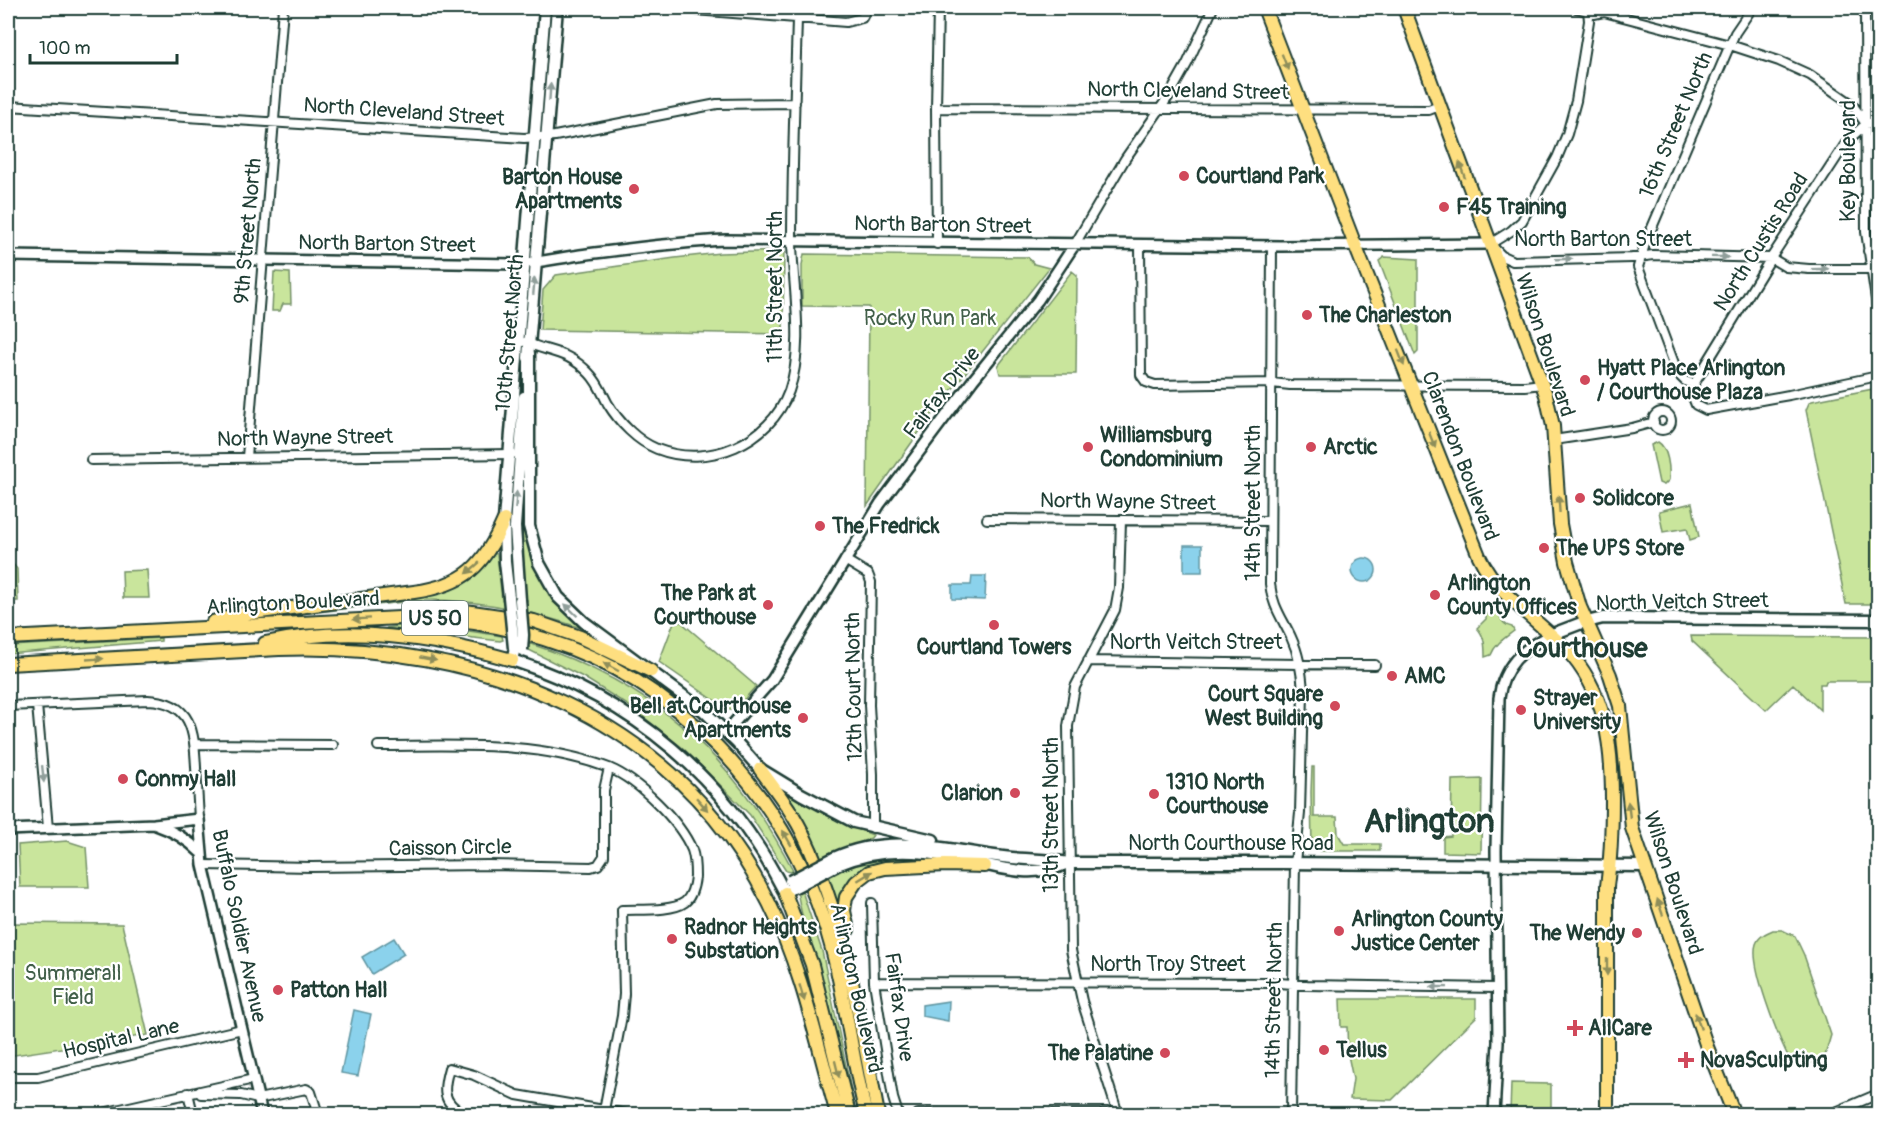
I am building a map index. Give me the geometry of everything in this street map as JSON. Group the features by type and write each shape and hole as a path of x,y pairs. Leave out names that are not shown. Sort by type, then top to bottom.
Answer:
{"main road":[{"name":"10th Street North","path":"517,655 514,599 514,454 518,339 545,8"},
{"name":"10th Street North","path":"514,599 504,548 504,520 529,349 556,8"},
{"name":"Clarendon Boulevard","path":"1264,8 1355,245 1485,570 1499,588 1566,649 1588,678 1606,724 1610,751 1612,811 1607,886 1607,1114"},
{"name":"Wilson Boulevard","path":"1404,8 1542,384 1550,411 1564,547 1575,593 1616,690 1623,722 1630,817 1635,840 1707,1047 1734,1114"},
{"path":"529,349 529,516 531,535 539,563 558,597 574,614 693,702 726,732 760,769 782,799 805,837 836,917 854,988 878,1114"},
{"path":"192,628 237,615 414,592 442,586 463,576 483,559 504,520"},
{"path":"401,616 445,608 516,618 564,631 651,671"},
{"name":"Arlington Boulevard","path":"8,638 401,616 453,619 487,624 546,639 581,652 614,669 661,698 690,720 730,759 756,790 787,836 817,902 833,955 866,1114"},
{"name":"North Veitch Street","path":"1550,634 1603,618 1878,620"},
{"path":"223,652 289,638 381,634 517,655 583,688 624,712 666,742 707,780 737,815 787,887 812,965 849,1114"},
{"name":"US 50","path":"8,664 279,649 334,648 389,653 463,666 516,682 565,702 613,728 684,784 708,810 741,854 768,901 795,968 837,1114"},
{"path":"760,769 844,818 873,828 959,845 979,853"},
{"name":"North Courthouse Road","path":"787,887 858,849 891,844 930,846 979,853 1023,871 1052,870 1068,863 1645,866"},
{"name":"North Courthouse Road","path":"836,862 863,855 900,852 948,856 985,866 1000,863"},
{"path":"854,988 844,906 848,893 860,878 874,870 885,868 945,864 985,866"}],"street":[{"name":"9th Street North","path":"247,457 283,8"},
{"path":"669,8 846,22 862,18 867,8"},
{"path":"937,244 936,108 939,8"},
{"name":"Fairfax Drive","path":"726,732 772,680 880,504 973,380 1038,300 1075,244 1125,159 1162,108 1187,64 1213,8"},
{"path":"1576,8 1590,10 1594,14 1602,10 1730,45 1779,61 1810,75 1852,104 1866,124 1878,122"},
{"path":"1730,45 1740,23 1752,8"},
{"name":"Key Boulevard","path":"1865,8 1866,232 1878,312"},
{"path":"1490,244 1511,231 1522,220 1557,158 1567,134 1576,100 1590,10"},
{"name":"11th Street North","path":"518,339 529,349 559,352 570,357 597,382 617,418 647,444 657,449 678,455 708,455 749,441 769,423 780,410 789,390 796,339 792,240 797,19"},
{"name":"16th Street North","path":"1641,257 1730,45"},
{"name":"North Cleveland Street","path":"8,106 534,137 717,104 795,103"},
{"name":"North Cleveland Street","path":"936,108 1428,110 1439,106"},
{"name":"North Custis Road","path":"1694,384 1771,258 1848,140 1866,124"},
{"name":"North Barton Street","path":"8,256 524,263 699,241 792,240 937,244 1272,246 1490,244 1502,256 1513,261 1653,255 1771,258 1786,267 1870,269"},
{"path":"1140,244 1141,375 1146,382 1155,385 1542,384"},
{"name":"14th Street North","path":"1272,246 1269,521 1271,595 1276,611 1290,635 1299,662 1303,702 1300,813 1295,863 1291,1114"},
{"path":"1868,251 1878,249"},
{"path":"1641,257 1638,267 1678,374 1685,381 1694,384 1692,395 1696,405 1706,410 1878,376"},
{"path":"1554,440 1632,428 1654,422"},
{"name":"North Wayne Street","path":"91,460 514,454"},
{"name":"North Wayne Street","path":"987,519 1269,521"},
{"name":"13th Street North","path":"1118,1114 1082,1001 1078,981 1070,940 1068,863 1069,716 1075,687 1115,610 1119,588 1121,520"},
{"name":"12th Court North","path":"845,560 868,574 871,582 869,705 873,828"},
{"name":"North Veitch Street","path":"1494,1114 1498,1068 1497,864 1500,688 1506,670 1535,642 1550,634"},
{"name":"North Veitch Street","path":"1088,661 1375,664"},
{"name":"Buffalo Soldier Avenue","path":"8,706 160,700 172,704 182,712 193,731 195,744 202,865 262,1114"},
{"path":"37,705 48,828"},
{"path":"195,744 333,745"},
{"path":"378,746 508,747 554,752 609,768 639,785 684,836 693,852 694,881 692,893 686,901 669,908 622,910 624,994 604,1110"},
{"path":"1610,751 1626,751"},
{"name":"Caisson Circle","path":"202,865 591,867 598,865 604,856 604,790 609,768"},
{"path":"8,830 154,824 199,819"},
{"path":"154,824 174,831 201,852"},
{"name":"Fairfax Drive","path":"872,903 874,982 893,1098 898,1114"},
{"name":"North Troy Street","path":"874,982 1292,983 1497,988"},
{"name":"Hospital Lane","path":"8,1077 38,1077 242,1029"},
{"path":"464,1114 452,1106 445,1093 444,1085 449,1068 474,1075 517,1095 627,1114"},
{"path":"98,1114 254,1079"},
{"path":"188,1093 241,1095 258,1099 306,1089 311,1092 318,1114"},
{"path":"188,1093 193,1114"},
{"path":"1831,1114 1878,1094"},
{"path":"918,1114 1003,1114"},
{"path":"1023,1114 1118,1114"}],"green space":[{"path":"784,251 783,334 540,330 543,290 556,275 720,253"},
{"name":"Rocky Run Park","path":"804,254 1028,257 1034,264 1049,268 927,421 867,506 869,307 802,306"},
{"path":"1384,257 1418,259 1418,352 1415,355 1379,261"},
{"path":"1072,271 1077,275 1076,374 1000,374 998,366"},
{"path":"274,272 290,273 291,304 283,304 280,311 272,311"},
{"path":"1878,388 1878,604 1846,604 1806,410 1812,401"},
{"path":"1658,442 1666,453 1669,464 1669,480 1664,485 1659,483 1651,445"},
{"path":"523,474 525,522 533,560 540,577 551,593 584,629 522,611 480,603 437,600 287,615 425,595 493,553 497,554 502,600 524,605 519,550"},
{"path":"1692,503 1699,537 1690,540 1687,528 1663,532 1659,511"},
{"path":"8,558 17,569 18,601 8,601"},
{"path":"147,570 149,598 123,598 122,571"},
{"path":"1496,609 1503,622 1512,627 1514,631 1498,644 1491,655 1485,657 1483,638 1477,628 1486,619 1486,615"},
{"path":"674,622 681,622 756,686 734,711 727,709 659,662"},
{"path":"399,626 449,628 502,636 503,640 386,628"},
{"path":"1691,636 1878,637 1878,681 1826,681 1825,684 1820,684 1820,710 1793,684 1766,710 1692,641"},
{"path":"161,638 161,641 8,654 8,646"},
{"path":"528,643 573,660 613,679 651,702 684,728 715,758 744,792 793,870 786,871 750,815 684,749 631,707 583,677 529,650"},
{"path":"1312,767 1314,767 1314,817 1337,817 1338,834 1344,844 1380,844 1380,851 1320,851 1312,848"},
{"path":"1482,779 1481,853 1443,852 1443,837 1451,836 1452,780"},
{"path":"787,793 847,825 873,835 871,838 832,854 860,860 905,856 944,859 852,879 843,891 838,905 818,849"},
{"path":"67,841 86,847 89,887 20,887 18,845"},
{"path":"801,888 822,951 856,1114 853,1114 829,1007 802,916 797,890"},
{"name":"Summerall Field","path":"8,923 122,924 148,1035 8,1056"},
{"path":"1773,930 1782,930 1795,936 1804,955 1831,1035 1824,1059 1820,1061 1809,1064 1790,1060 1773,1020 1761,984 1755,954 1759,939"},
{"path":"1340,999 1476,999 1476,1017 1392,1100 1350,1099 1353,1079 1348,1055 1347,1027 1341,1027"},
{"path":"1511,1083 1551,1084 1551,1114 1510,1114"}],"water":[{"path":"1184,545 1202,545 1202,572 1184,572"},
{"path":"1364,558 1372,562 1376,570 1372,578 1364,582 1356,578 1352,570 1356,562"},
{"path":"972,576 986,576 985,600 952,599 952,585 971,585"},
{"path":"394,938 404,954 372,974 362,957"},
{"path":"949,1001 948,1021 922,1016 922,1005"},
{"path":"354,1010 371,1014 358,1076 341,1073"}],"place":[{"name":"Courtland Park","path":"1184,176"},
{"name":"Barton House Apartments","path":"634,189"},
{"name":"F45 Training","path":"1444,207"},
{"name":"The Charleston","path":"1307,315"},
{"name":"Hyatt Place Arlington / Courthouse Plaza","path":"1585,380"},
{"name":"Williamsburg Condominium","path":"1088,447"},
{"name":"Arctic","path":"1311,447"},
{"name":"Solidcore","path":"1580,498"},
{"name":"The Fredrick","path":"820,526"},
{"name":"The UPS Store","path":"1544,548"},
{"name":"Arlington County Offices","path":"1435,595"},
{"name":"The Park at Courthouse","path":"768,605"},
{"name":"Courtland Towers","path":"994,625"},
{"name":"AMC","path":"1392,676"},
{"name":"Court Square West Building","path":"1335,706"},
{"name":"Strayer University","path":"1521,710"},
{"name":"Bell at Courthouse Apartments","path":"803,718"},
{"name":"Conmy Hall","path":"123,779"},
{"name":"Clarion","path":"1015,793"},
{"name":"1310 North Courthouse","path":"1154,794"},
{"name":"Arlington County Justice Center","path":"1339,931"},
{"name":"The Wendy","path":"1637,933"},
{"name":"Radnor Heights Substation","path":"672,939"},
{"name":"Patton Hall","path":"278,990"},
{"name":"AllCare","path":"1575,1028"},
{"name":"Tellus","path":"1324,1050"},
{"name":"The Palatine","path":"1165,1053"},
{"name":"NovaSculpting","path":"1686,1060"}],"district":[{"name":"Courthouse","path":"1582,648"},
{"name":"Arlington","path":"1429,821"}]}
